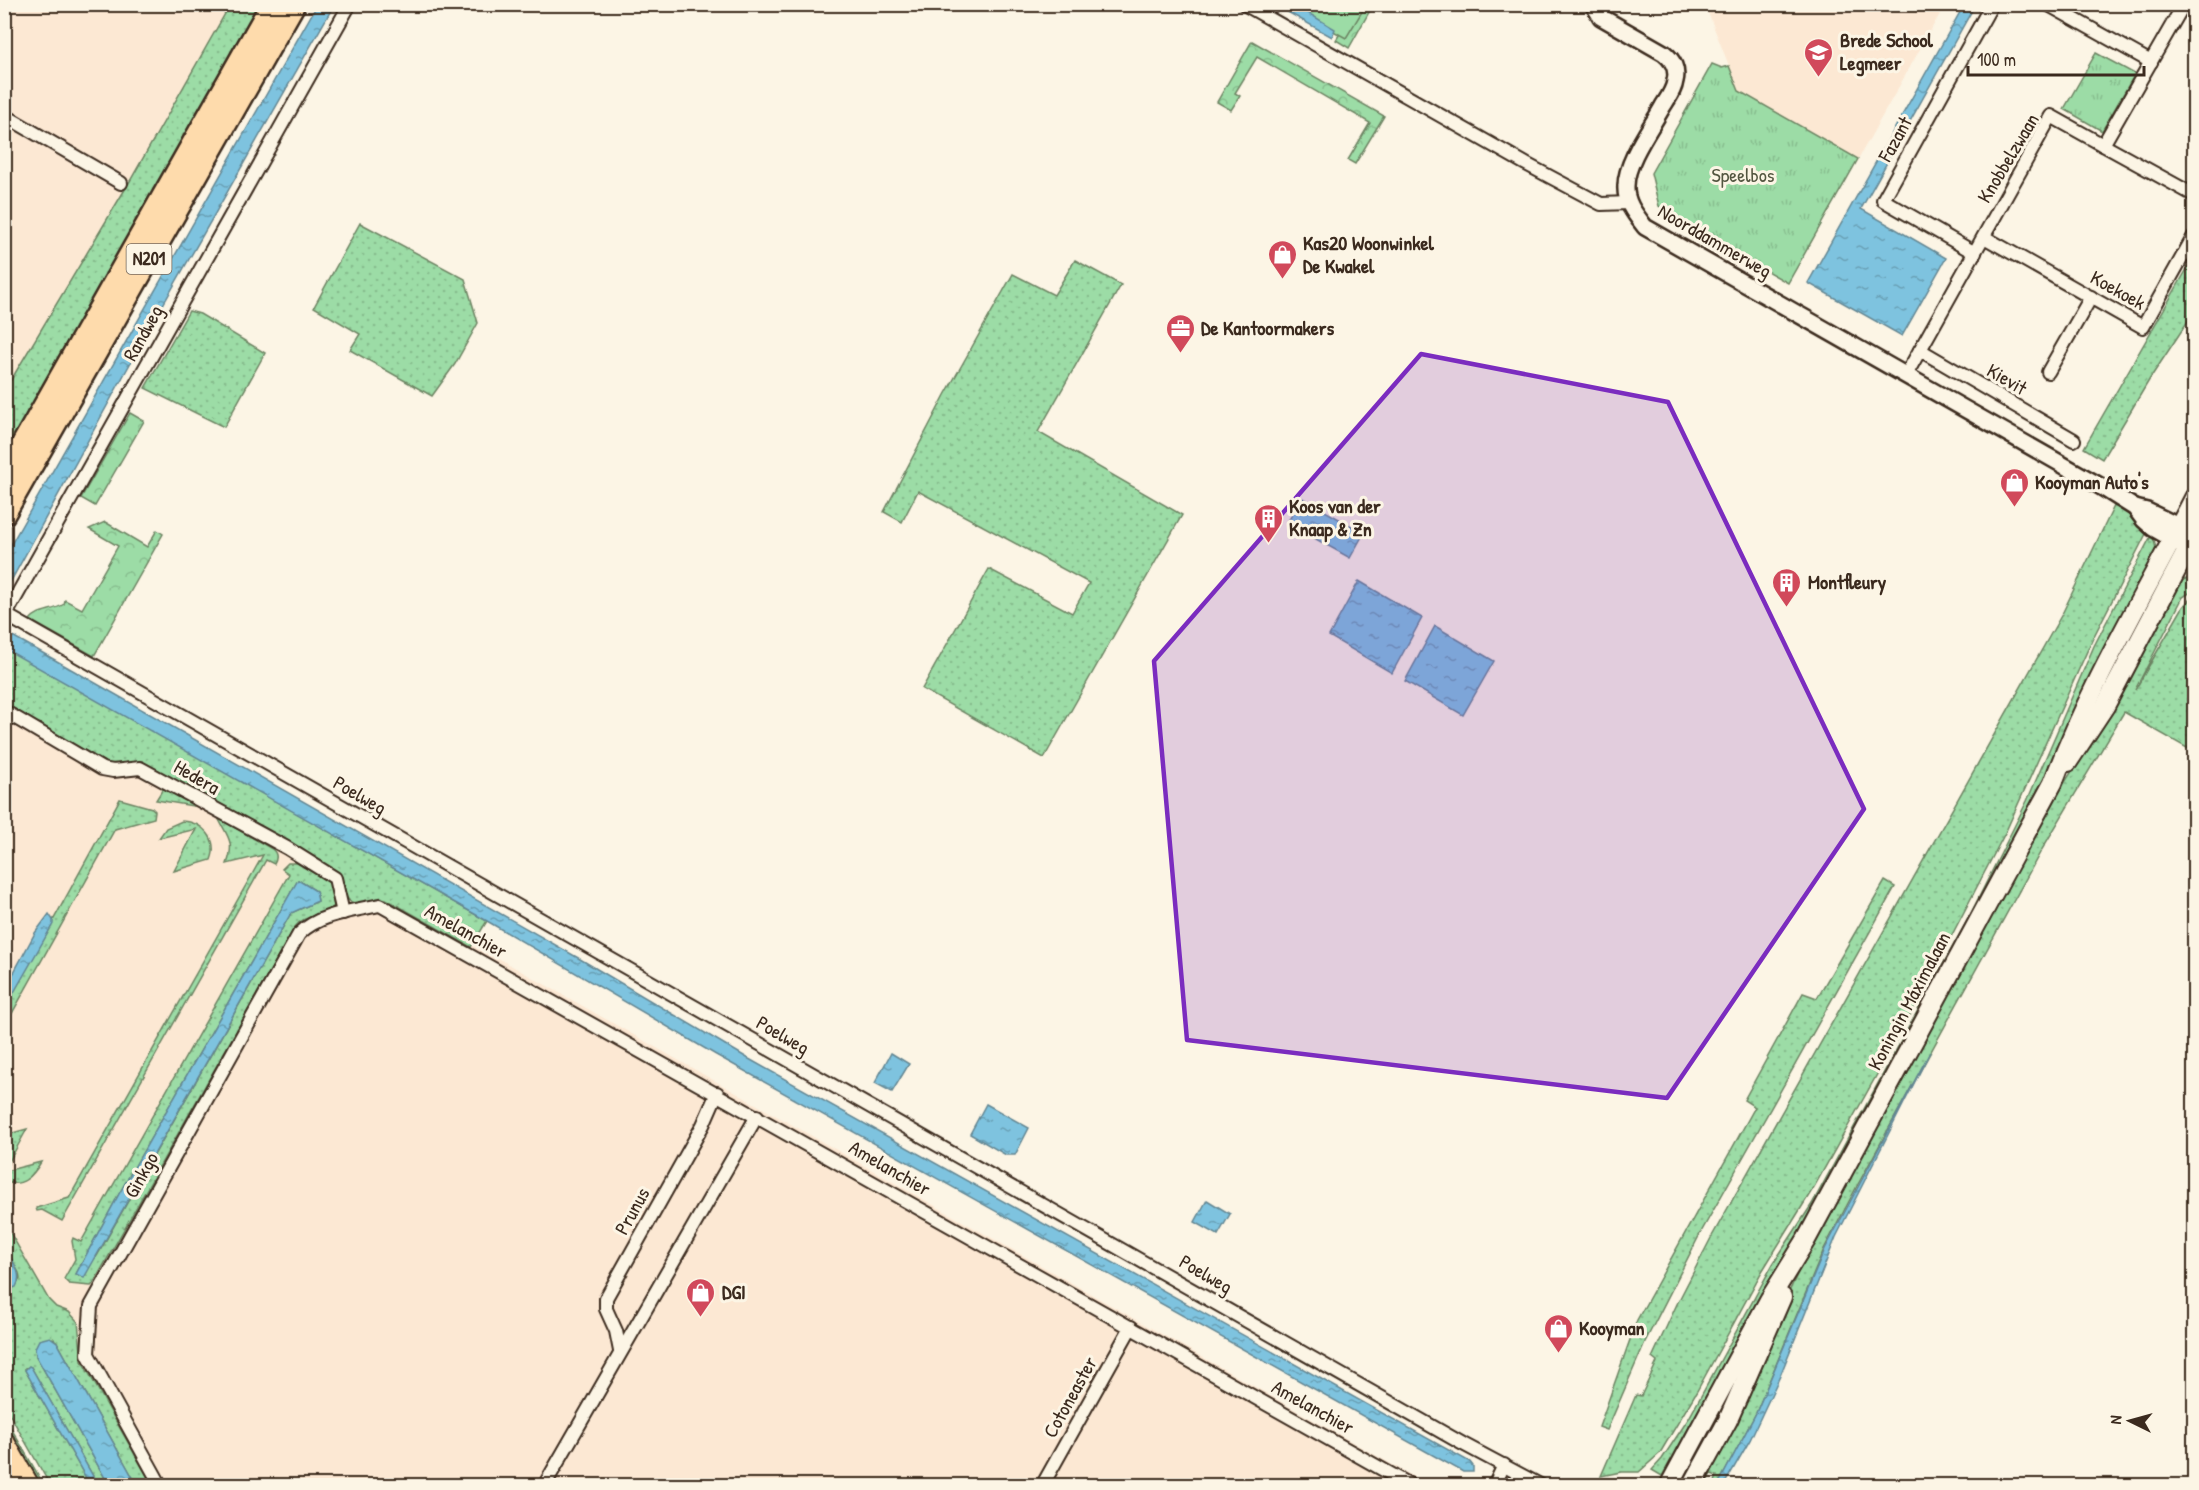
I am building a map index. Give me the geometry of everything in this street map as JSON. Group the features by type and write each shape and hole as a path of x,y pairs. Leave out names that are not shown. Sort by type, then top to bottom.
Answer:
{"highway":[{"name":"N201","path":"4,477 272,4"},
{"name":"N201","path":"4,514 294,4"},
{"path":"4,1480 8,1485"}],"main road":[{"name":"Koningin Máximalaan","path":"1670,1485 1769,1299 1806,1240 2052,783 2077,751 2105,706 2187,540 2194,498"},
{"name":"Koningin Máximalaan","path":"1692,1485 1728,1420 1806,1240"},
{"path":"4,1442 29,1485"},
{"path":"4,1468 14,1485"}],"street":[{"name":"Randweg","path":"5,616 350,4"},
{"path":"1244,4 1600,204 1629,203 1626,185 1629,170 1636,153 1672,90 1676,72 1672,61 1664,53 1601,17 1593,4"},
{"name":"Fazant","path":"1975,253 1883,200 1992,4"},
{"path":"2047,4 2151,62"},
{"path":"2184,4 2103,145 2194,195"},
{"path":"4,115 121,183"},
{"name":"Knobbelzwaan","path":"1906,375 2051,116 2103,145"},
{"name":"Noorddammerweg","path":"1629,203 1645,227 2100,486 2134,508 2144,520 2187,540"},
{"name":"Koekoek","path":"1984,237 2143,327 2194,236"},
{"path":"2048,372 2091,297"},
{"name":"Kievit","path":"1920,350 2074,440"},
{"name":"Poelweg","path":"5,616 1504,1466 1542,1485"},
{"name":"Hedera","path":"4,711 102,769 113,771 140,768 287,848 335,878 344,913"},
{"name":"Amelanchier","path":"344,913 380,905 1412,1485"},
{"name":"Ginkgo","path":"161,1485 88,1354 91,1306 299,934 309,925 344,913"},
{"name":"Prunus","path":"620,1351 616,1331 606,1309 606,1298 703,1125 717,1093"},
{"path":"544,1485 757,1116"},
{"name":"Cotoneaster","path":"1042,1485 1131,1327"},
{"path":"1494,1485 1504,1466"}],"highlighted area":[{"path":"1421,354 1668,402 1864,809 1667,1098 1187,1040 1154,661"}],"shaded area":[{"path":"5,5 232,5 5,397"},
{"name":"Brede School Legmeer","path":"1705,5 1945,5 1858,159 1739,91"},
{"path":"9,681 1428,1485 147,1485 5,1233 4,689"}],"green space":[{"path":"230,5 258,5 5,462 5,390 130,181"},
{"path":"1286,5 1366,5 1346,38"},
{"path":"1357,5 1373,5 1349,48 1336,40"},
{"path":"1252,41 1384,116 1355,164 1348,160 1370,123 1257,57 1235,93 1240,96 1231,110 1217,102"},
{"path":"2096,53 2135,74 2102,131 2064,109"},
{"name":"Speelbos","path":"1712,64 1722,68 1729,66 1739,91 1858,159 1788,283 1678,221 1659,206 1651,173"},
{"path":"360,223 465,279 478,323 455,364 432,396 350,350 360,334 314,307"},
{"path":"2194,257 2194,312 2151,377 2102,459 2084,448"},
{"path":"1075,260 1121,285 1038,432 1182,515 1044,758 922,689 989,569 1072,613 1089,583 918,491 902,522 884,512 945,395 1013,274 1054,295"},
{"path":"189,311 200,314 265,353 224,427 145,388"},
{"path":"130,413 144,421 95,506 81,498"},
{"path":"2116,502 2148,530 2093,638 2006,831 1913,1010 1814,1187 1761,1273 1697,1391 1660,1453 1639,1472 1621,1472 1601,1476 1636,1395 1641,1396 1657,1362 1652,1358 1711,1238 2062,614"},
{"path":"105,522 147,547 157,530 163,534 94,656 30,620 37,614 64,604 65,600 82,609 118,546 89,529"},
{"path":"2152,534 2156,548 2152,562 2030,811 1758,1312 1721,1369 1662,1476 1652,1470 1689,1418 1773,1264 1812,1204 1970,915 2027,801 2094,646"},
{"path":"2194,578 2194,590 2183,597 2135,690 2183,607 2194,598 2194,752 2124,712 2041,851 1856,1188 1824,1249 1756,1413 1718,1485 1714,1485 1717,1476 1711,1474 1705,1485 1696,1486 1817,1233 2048,809 2103,722 2181,580"},
{"path":"4,647 487,921 471,947 386,899 351,902 336,871 152,767 139,763 111,764 105,762 5,706"},
{"path":"164,787 191,803 193,806 156,800"},
{"path":"120,799 152,808 155,811 154,818 115,829 5,1026 5,1008"},
{"path":"218,818 272,849 276,855 275,862 274,864 266,860 62,1221 42,1210 37,1211 36,1208 69,1198 263,855 227,864 230,845"},
{"path":"182,821 203,828 211,839 213,852 211,860 174,871 196,829 159,838 166,828"},
{"path":"288,863 297,863 327,880 330,883 334,906 330,910 304,920 295,927 93,1284 91,1286 69,1284 64,1279 75,1259 73,1238 81,1242 289,874 282,869","holes":["298,880 316,891 318,901 291,913 97,1256 76,1274 119,1194"]},
{"path":"1885,881 1895,887 1700,1234 1645,1342 1607,1430 1599,1427 1637,1320 1755,1107 1744,1100 1803,993 1817,998"},
{"path":"27,1129 5,1169 5,1135"},
{"path":"41,1162 26,1180 17,1183 5,1182 5,1171"},
{"path":"4,1222 49,1300 56,1307 69,1312 78,1322 82,1361 152,1485 137,1485 53,1338 36,1356 109,1485 98,1485 31,1367 25,1370 90,1485 50,1485 5,1406 5,1291 11,1290 20,1279 5,1247"},
{"path":"4,1416 44,1485 37,1485 5,1428"}],"water":[{"path":"317,5 334,5 148,331 5,592 5,555"},
{"path":"1275,5 1295,5 1335,29 1332,37"},
{"path":"1964,5 1975,5 1861,209 1946,258 1902,336 1808,283"},
{"path":"1302,498 1364,533 1350,558 1287,523"},
{"path":"1359,581 1422,618 1392,673 1329,636"},
{"path":"1435,626 1494,661 1463,715 1405,681"},
{"path":"4,634 9,634 48,656 580,959 749,1059 1470,1462 1473,1472 1463,1472 716,1055 487,921 7,650"},
{"path":"298,880 316,891 318,901 291,913 84,1278 76,1274 119,1194"},
{"path":"49,914 53,924 5,1008 5,989 35,933"},
{"path":"1930,1052 1836,1237 1780,1376 1750,1440 1724,1485 1718,1485 1756,1413 1825,1249"},
{"path":"891,1053 909,1064 892,1092 875,1083"},
{"path":"986,1104 1029,1128 1015,1155 1006,1155 970,1134"},
{"path":"1207,1200 1230,1214 1218,1235 1195,1222"},
{"path":"5,1247 18,1272 18,1282 16,1287 5,1291"},
{"path":"50,1337 57,1342 137,1485 109,1485 36,1356 35,1348 39,1340"},
{"path":"29,1366 98,1485 90,1485 25,1370"}],"place":[{"name":"Brede School Legmeer","path":"1819,78"},
{"name":"Kas20 Woonwinkel De Kwakel","path":"1282,280"},
{"name":"De Kantoormakers","path":"1180,354"},
{"name":"Kooyman Auto's","path":"2014,508"},
{"name":"Koos van der Knaap & Zn","path":"1268,544"},
{"name":"Montfleury","path":"1787,608"},
{"name":"DGI","path":"701,1318"},
{"name":"Kooyman","path":"1558,1354"}]}
